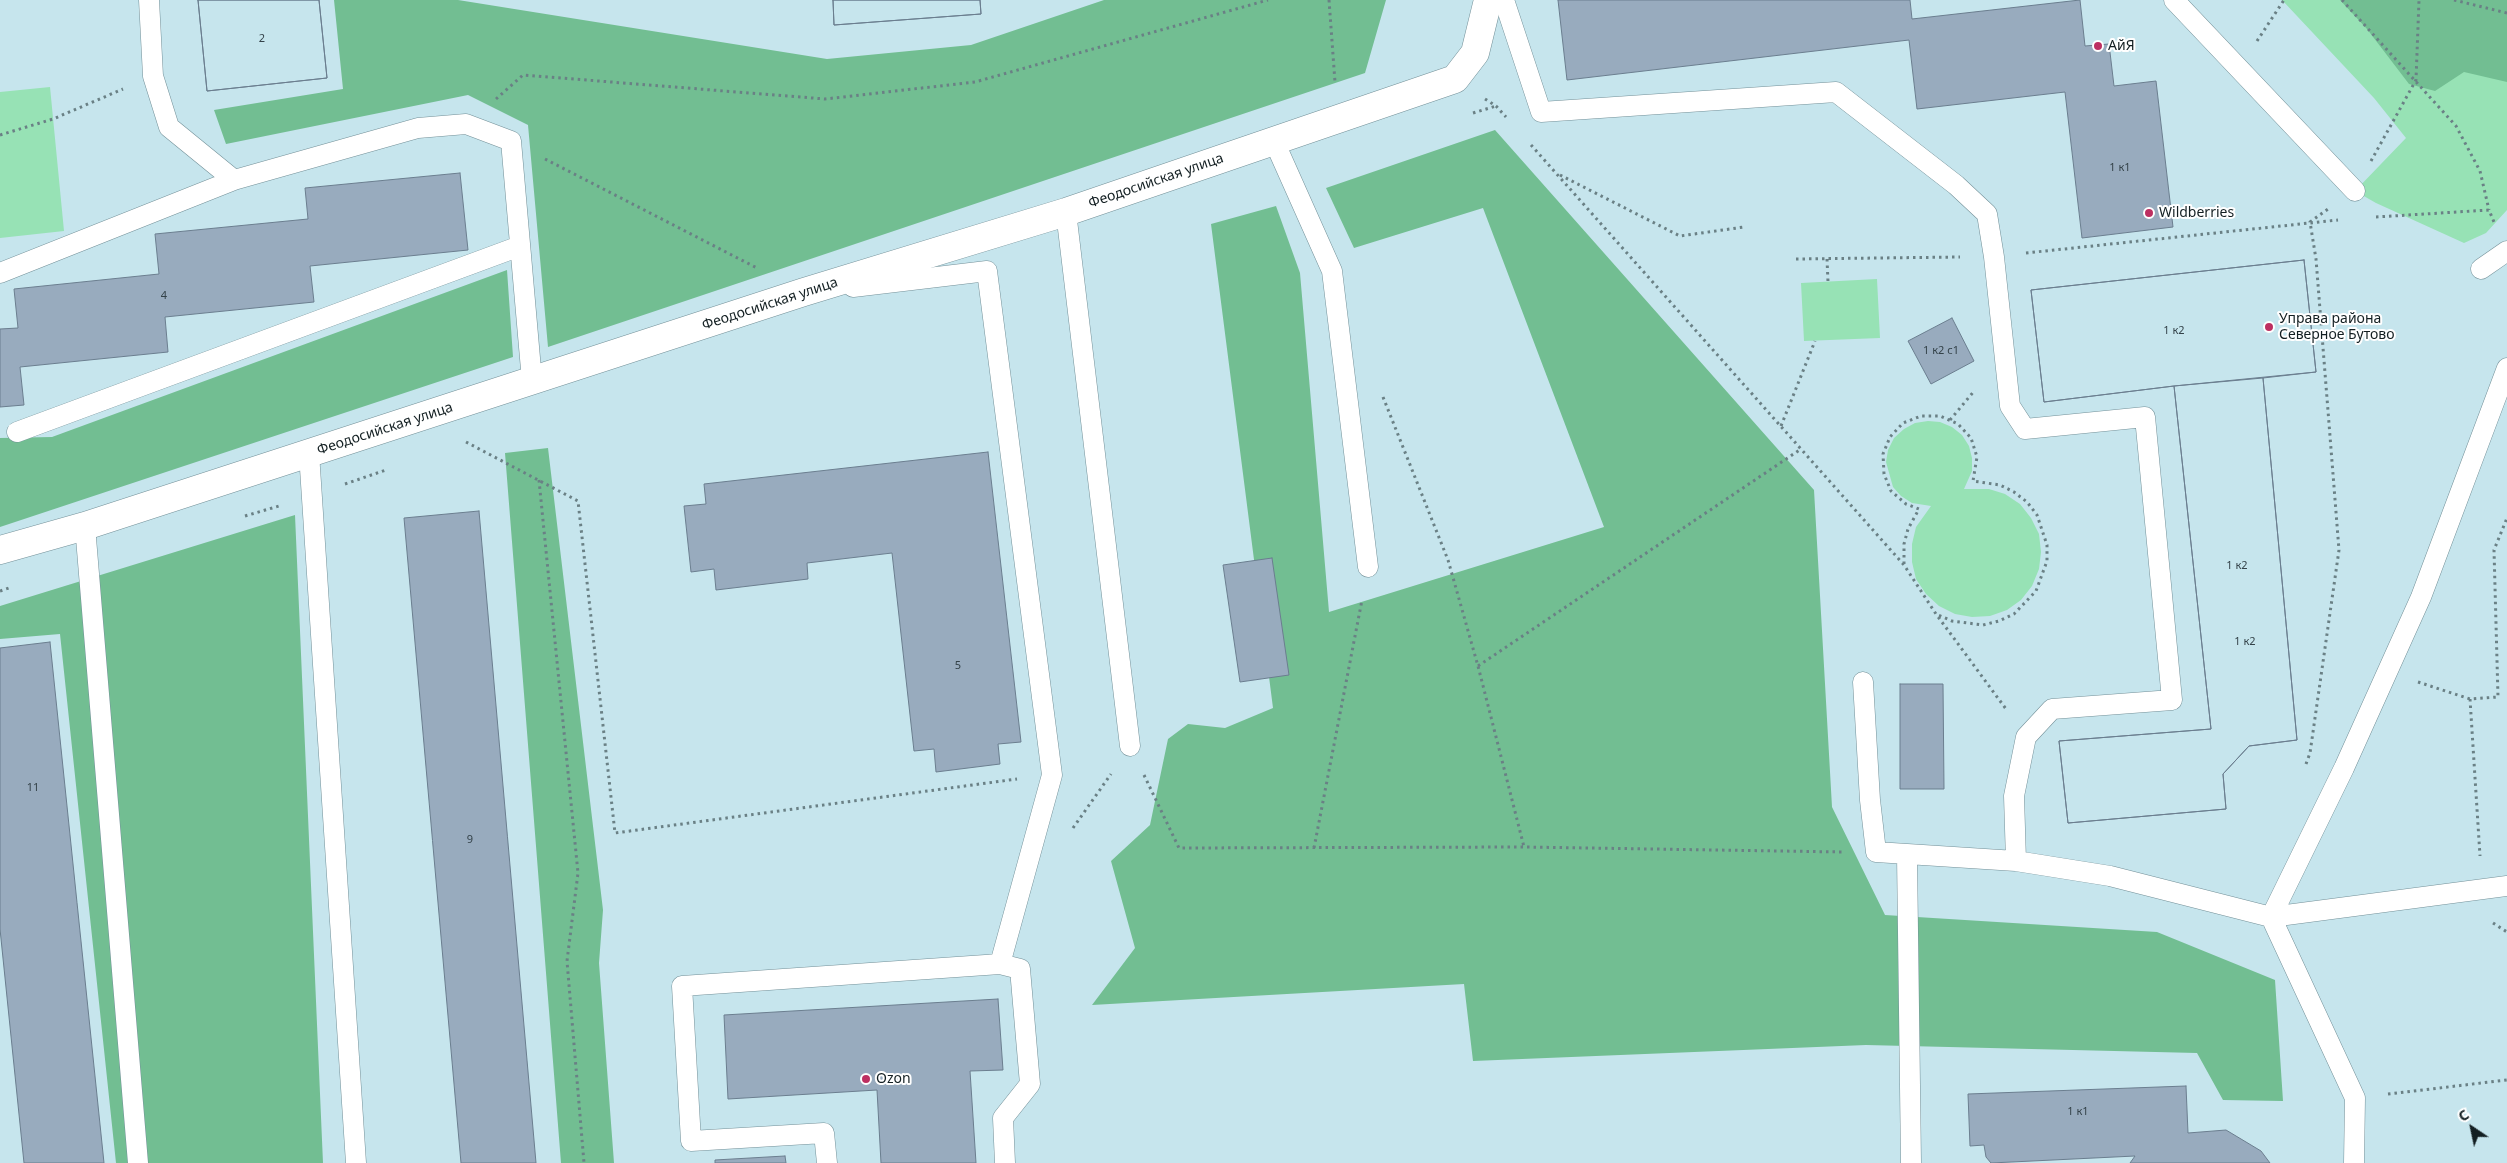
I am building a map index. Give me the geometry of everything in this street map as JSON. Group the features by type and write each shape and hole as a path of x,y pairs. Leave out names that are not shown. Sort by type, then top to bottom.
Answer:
{"street":[{"path":"1455,79 1475,53 1488,0"},
{"name":"Феодосийская улица","path":"0,550 85,526 804,292 1066,212 1455,79"}],"lane":[{"path":"149,0 153,76 169,127 234,180"},
{"path":"1504,0 1541,112 1836,92 1956,185 1987,214 1994,257 2010,406 2025,430 2145,417 2172,700 2052,709 2026,737 2014,796 2016,861"},
{"path":"2174,0 2355,191"},
{"path":"0,273 234,180 418,128 466,124 511,141 532,381"},
{"path":"1274,141 1332,271 1368,567"},
{"path":"1066,212 1130,746"},
{"path":"17,432 520,246"},
{"path":"2481,269 2506,251"},
{"path":"804,292 987,270 1052,775 1000,964"},
{"path":"2271,917 2344,768 2420,597 2507,368"},
{"path":"309,453 356,1163"},
{"path":"85,526 138,1163"},
{"path":"1863,682 1870,800 1876,852 2016,861 2110,876 2271,917 2507,886"},
{"path":"1907,854 1911,1163"},
{"path":"2271,917 2355,1098 2354,1163"},
{"path":"827,1163 824,1133 691,1141 682,986 1000,964 1020,969 1030,1084 1002,1118 1005,1163"}],"path":[{"path":"466,124 523,76 825,99 975,82 1268,0"},
{"path":"1329,0 1338,120"},
{"path":"2238,68 2284,0"},
{"path":"2342,0 2456,126 2480,171 2489,210 2506,251"},
{"path":"2310,222 2355,191 2416,80 2419,0"},
{"path":"2454,0 2507,13"},
{"path":"0,135 53,119 153,76"},
{"path":"1455,79 1496,106 1508,119"},
{"path":"1526,140 1904,565 1936,614 2026,737"},
{"path":"511,141 804,292"},
{"path":"1557,174 1680,236 1744,227"},
{"path":"2370,218 2489,210"},
{"path":"1796,259 1994,257 2340,220"},
{"path":"2304,770 2310,753 2340,550 2316,258 2310,222"},
{"path":"1827,259 1828,282"},
{"path":"1781,426 1815,341"},
{"path":"1379,388 1448,560 1478,666 1524,847"},
{"path":"1904,565 1904,544 1908,529 1919,509 1906,504 1891,491 1884,474 1883,454 1890,437 1903,423 1921,416 1940,416 1958,424 1971,438 1977,457 1973,481 2000,485 2014,492 2027,502 2040,522 2048,545 2047,561 2036,592 2014,614 1984,625 1952,621 1936,614"},
{"path":"466,441 578,501 615,833 1052,775"},
{"path":"1478,666 1801,448"},
{"path":"539,480 578,873 567,961 584,1163"},
{"path":"2428,687 2470,699 2498,697 2494,550 2507,518"},
{"path":"1314,848 1368,567"},
{"path":"2470,699 2482,889"},
{"path":"1130,746 1179,848 1524,847 1876,852"},
{"path":"2355,1098 2507,1080"}],"green space":[{"path":"334,0 458,0 827,59 971,45 1104,0 1386,0 1365,73 548,347 528,125 468,95 226,144 214,110 343,89"},
{"path":"2282,0 2507,0 2507,210 2486,233 2464,243 2376,203 2355,191 2406,138 2374,98"},
{"path":"2340,0 2507,0 2507,82 2464,72 2435,91 2409,84 2367,29"},
{"path":"50,87 64,231 0,238 0,92"},
{"path":"1495,130 1814,490 1832,807 1885,915 2157,932 2275,980 2283,1101 2223,1100 2197,1053 1866,1045 1473,1061 1464,984 1092,1005 1135,948 1111,861 1150,825 1168,739 1188,724 1225,728 1273,708 1211,224 1276,206 1300,273 1329,612 1604,527 1483,208 1354,248 1326,188"},
{"path":"507,270 513,357 0,527 0,438 52,437"},
{"path":"1877,279 1880,338 1804,341 1801,283"},
{"path":"1940,422 1952,427 1962,435 1969,446 1972,458 1972,471 1964,489 1989,489 2005,494 2020,504 2031,518 2039,534 2041,552 2039,569 2032,586 2021,600 2007,610 1990,616 1972,617 1955,614 1939,606 1926,594 1916,579 1912,562 1912,544 1916,527 1931,506 1912,503 1901,496 1893,487 1886,462 1888,450 1894,438 1904,429 1915,423"},
{"path":"548,448 603,910 599,963 614,1163 561,1163 505,453"},
{"path":"295,515 323,1163 116,1163 60,634 0,639 0,606"}],"building":[{"path":"198,0 319,0 327,78 207,91"},
{"path":"198,0 319,0 327,78 207,91"},
{"path":"833,0 980,0 981,14 834,25"},
{"path":"833,0 980,0 981,14 834,25"},
{"path":"1558,0 1910,0 1912,19 2080,0 2085,46 2109,44 2114,86 2156,81 2173,227 2082,238 2065,92 1917,109 1909,40 1567,80"},
{"path":"460,173 468,250 310,266 314,302 165,317 168,352 20,367 24,405 0,407 0,329 18,328 14,289 159,274 155,234 308,219 305,188"},
{"path":"2304,260 2316,372 2174,386 2044,402 2031,290"},
{"path":"2304,260 2316,372 2263,378 2297,740 2249,746 2223,774 2226,809 2068,823 2059,741 2211,729 2174,386 2044,402 2031,290"},
{"path":"1952,318 1974,361 1931,384 1908,341"},
{"path":"2263,378 2297,740 2249,746 2223,774 2226,809 2068,823 2059,741 2211,729 2174,386"},
{"path":"988,452 1021,742 998,744 1000,764 936,772 934,749 914,751 892,553 807,563 808,579 716,590 714,569 691,572 684,506 706,504 704,484"},
{"path":"479,511 536,1163 461,1163 404,518"},
{"path":"1272,558 1289,675 1240,682 1223,565"},
{"path":"50,642 104,1163 24,1163 0,929 0,648"},
{"path":"1900,684 1943,684 1944,789 1900,789"},
{"path":"998,999 1003,1070 970,1071 976,1163 881,1163 877,1090 728,1099 724,1015"},
{"path":"2186,1086 2188,1133 2226,1130 2261,1151 2270,1163 2130,1163 2135,1156 1991,1163 1986,1157 1984,1145 1970,1146 1968,1094"},
{"path":"785,1156 786,1163 715,1163 715,1160"}],"place":[{"name":"АйЯ","path":"2098,46"},
{"name":"Wildberries","path":"2149,213"},
{"name":"Управа района Северное Бутово","path":"2269,327"},
{"name":"Ozon","path":"866,1079"}]}
